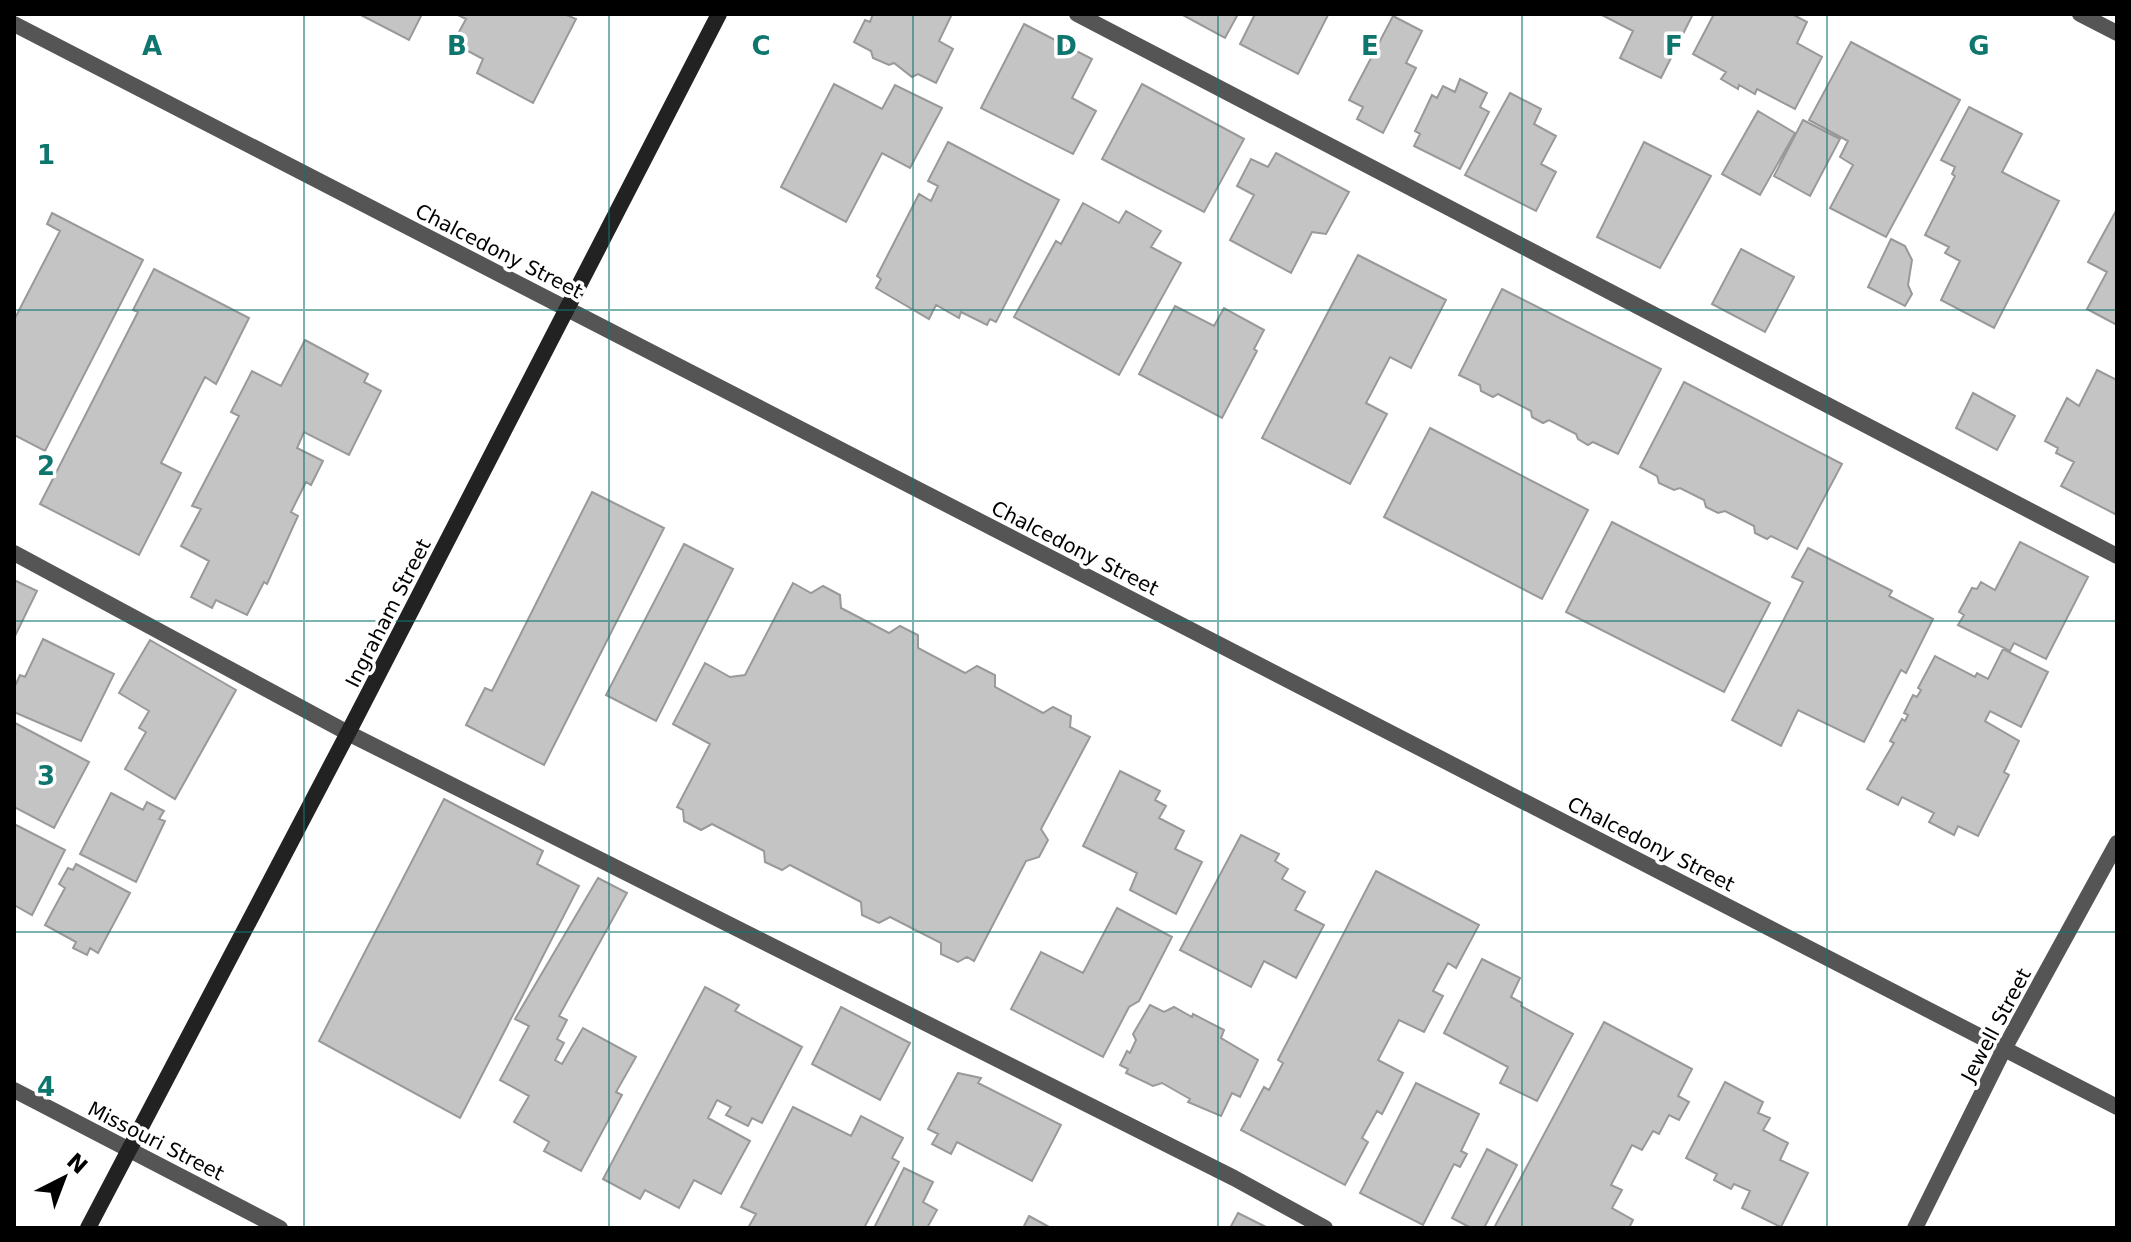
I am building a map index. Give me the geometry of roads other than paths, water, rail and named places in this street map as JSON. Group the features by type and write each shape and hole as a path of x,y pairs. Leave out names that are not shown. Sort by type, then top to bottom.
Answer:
{"main road":[{"name":"Ingraham Street","path":"88,1228 348,733 719,14"}],"street":[{"path":"1077,14 2117,556"},
{"path":"2080,14 2117,33"},
{"name":"Chalcedony Street","path":"14,24 2117,1107"},
{"path":"14,553 348,733 1234,1178 1325,1228"},
{"name":"Jewell Street","path":"1915,1228 2004,1049 2117,843"},
{"name":"Missouri Street","path":"14,1090 280,1228"}]}
